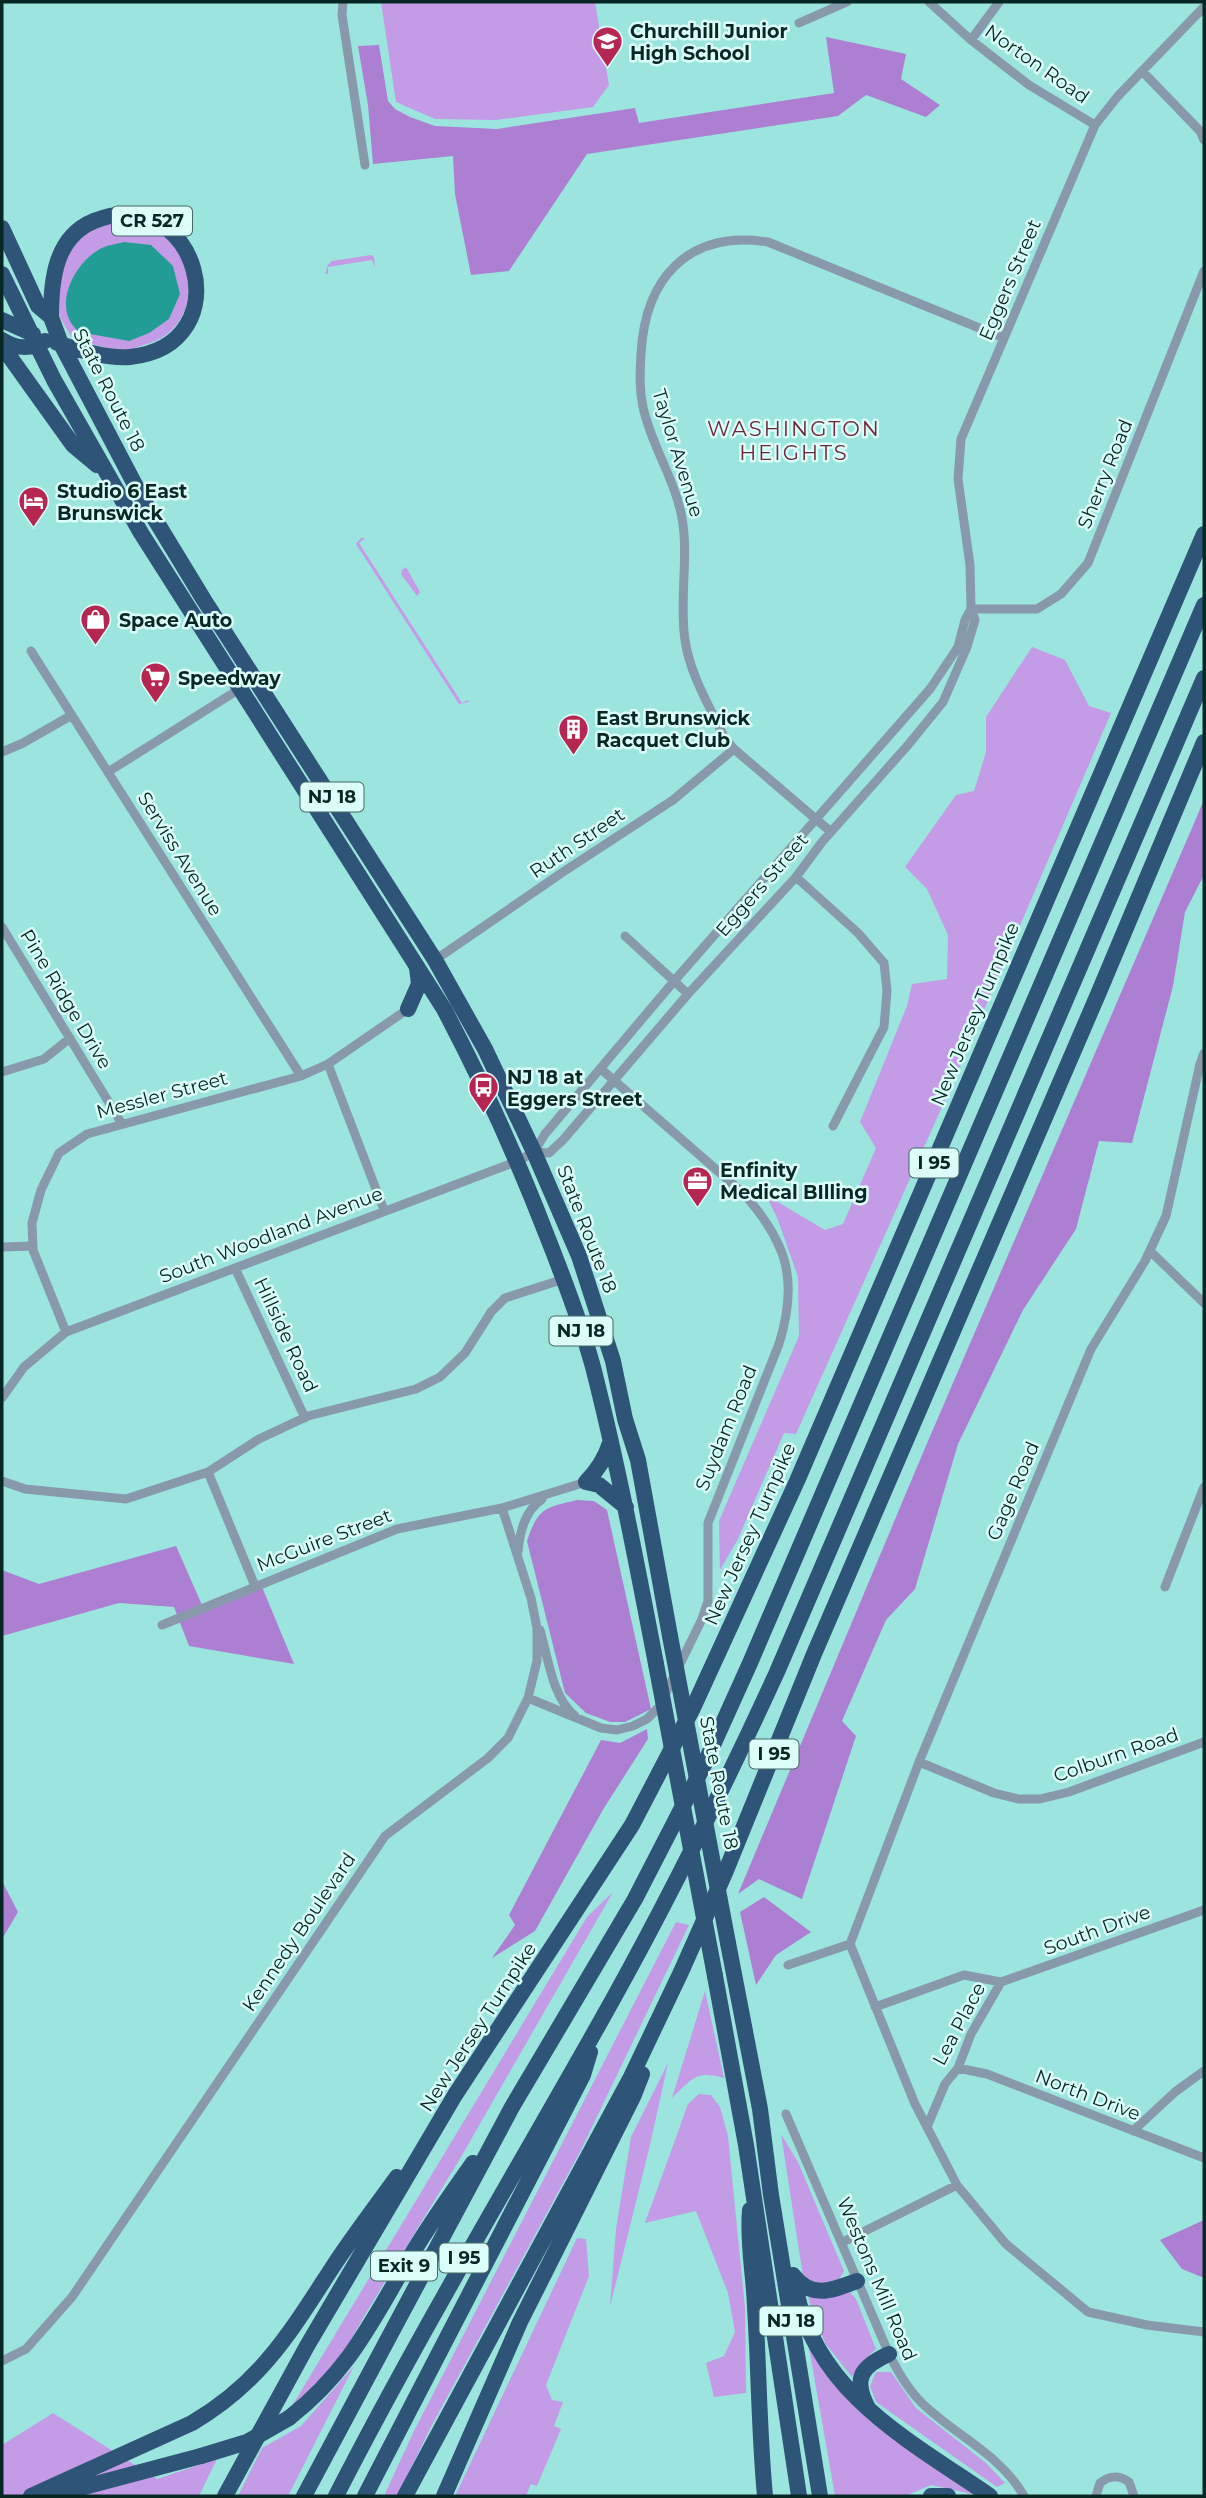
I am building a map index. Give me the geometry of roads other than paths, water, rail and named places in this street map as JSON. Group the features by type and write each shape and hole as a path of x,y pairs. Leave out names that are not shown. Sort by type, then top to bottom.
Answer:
{"highway":[{"name":"CR 527","path":"2,320 44,334 116,357 128,357 159,349 173,339 190,319 196,303 198,283 189,255 172,232 158,223 139,217 116,215 90,223 70,239 57,262 44,334"},
{"name":"State Route 18","path":"2,228 38,306 54,380 141,533 444,1009 482,1082 518,1161 564,1279 592,1365 626,1507 752,2180 799,2496"},
{"name":"State Route 18","path":"2,274 44,334 204,600 435,960 485,1049 579,1256 613,1361 625,1419 638,1460 766,2145 775,2219 820,2496"},
{"path":"2,333 44,334"},
{"path":"2,340 12,346 21,347 44,334"},
{"path":"2,346 73,445 105,471"},
{"name":"New Jersey Turnpike","path":"225,2496 307,2346 455,2095 609,1863 653,1787 693,1708 797,1481 1204,534"},
{"name":"I 95","path":"304,2496 512,2107 635,1899 704,1765 1204,605"},
{"name":"I 95","path":"336,2496 418,2341 599,2024 728,1779 777,1672 1204,678"},
{"name":"I 95","path":"405,2496 631,2077 681,1972 1204,742"},
{"path":"408,1009 419,984 417,968"},
{"path":"408,1009 427,1004 444,1009"},
{"path":"610,1443 601,1464 586,1482 599,1485 626,1507"},
{"path":"444,2496 520,2322 633,2097 681,1972"},
{"path":"365,2496 583,2075 599,2024"},
{"path":"31,2496 192,2423 238,2392 288,2337 334,2266 455,2095"},
{"name":"Exit 9","path":"51,2496 247,2442 289,2418 323,2389 357,2347 419,2242 512,2107"},
{"path":"766,2145 780,2195 793,2275 804,2319 820,2352 840,2382 869,2410 990,2496"},
{"path":"752,2180 748,2234 755,2304 759,2422 765,2496"},
{"path":"793,2275 807,2288 816,2292 832,2290 857,2281"},
{"path":"869,2410 863,2396 863,2372 868,2365 889,2354"},
{"path":"931,2496 948,2496"}],"street":[{"path":"343,2 342,15 365,165"},
{"path":"799,23 847,2"},
{"name":"Norton Road","path":"929,2 971,40 1029,85 1095,125"},
{"path":"971,40 999,2"},
{"name":"Eggers Street","path":"534,1152 549,1153 688,993 796,877 831,832 943,702 957,673 975,620 971,609 970,565 958,479 961,439 1095,125 1118,96 1204,6"},
{"path":"1142,71 1200,131 1204,140"},
{"name":"Taylor Avenue","path":"831,832 725,739 690,665 684,638 682,519 674,488 643,409 639,383 642,337 648,310 658,286 684,256 701,248 752,240 768,242 1004,338"},
{"name":"Sherry Road","path":"971,609 1037,610 1061,594 1088,563 1204,271"},
{"name":"Eggers Street","path":"518,1161 534,1152 545,1134 675,980 930,689 957,647 971,609"},
{"name":"Serviss Avenue","path":"31,651 301,1076"},
{"path":"108,772 241,688"},
{"path":"2,752 72,715"},
{"path":"894,731 908,745"},
{"name":"Ruth Street","path":"435,960 673,800 734,749"},
{"path":"796,877 858,933 884,963 887,991 884,1027 832,1126"},
{"name":"Pine Ridge Drive","path":"2,927 122,1124"},
{"path":"625,936 688,993"},
{"name":"Messler Street","path":"66,1332 33,1246 32,1223 41,1190 59,1153 87,1134 301,1076 328,1064 408,1009"},
{"path":"2,1072 44,1059 70,1038"},
{"name":"Gage Road","path":"850,1944 919,1762 1091,1349 1150,1251 1166,1216 1204,1053"},
{"path":"328,1064 384,1210"},
{"name":"Suydam Road","path":"528,1698 601,1728 617,1730 647,1719 659,1707 708,1601 708,1523 786,1323 788,1283 780,1244 757,1209 743,1193 601,1069"},
{"name":"South Woodland Avenue","path":"2,1398 24,1367 66,1332 518,1161"},
{"path":"2,1247 33,1246"},
{"path":"1150,1251 1204,1303"},
{"name":"Hillside Road","path":"235,1268 305,1418"},
{"path":"2,1481 25,1489 126,1499 208,1472 259,1439 305,1418 416,1389 440,1377 465,1353 491,1312 505,1298 564,1279"},
{"path":"208,1472 255,1586"},
{"name":"McGuire Street","path":"162,1625 397,1529 502,1508 586,1482"},
{"path":"1165,1587 1204,1487"},
{"path":"517,1556 519,1536 527,1515 534,1504 548,1494"},
{"name":"Kennedy Boulevard","path":"2,2361 26,2349 72,2297 385,1836 488,1758 508,1738 528,1698 537,1661 537,1628 531,1598 502,1508"},
{"path":"531,1598 558,1692 567,1710 582,1721"},
{"name":"Colburn Road","path":"919,1762 994,1793 1018,1799 1040,1799 1069,1792 1204,1742"},
{"name":"South Drive","path":"1001,1982 1204,1910"},
{"path":"788,1965 850,1944 915,2104 957,2185 1006,2244 1088,2312 1147,2325 1204,2332"},
{"name":"Lea Place","path":"875,2007 964,1975 1001,1982 971,2034 958,2068 945,2084 927,2127"},
{"name":"North Drive","path":"958,2068 987,2074 1204,2158"},
{"path":"1133,2131 1175,2092 1204,2071"},
{"name":"Westons Mill Road","path":"786,2114 889,2354 901,2376 921,2403 986,2452 1005,2470 1024,2496"},
{"path":"843,2242 957,2185"},
{"path":"1096,2496 1100,2483 1111,2477 1118,2477 1129,2482 1134,2496"}],"water":[{"path":"124,242 151,245 173,266 180,294 169,319 149,333 129,341 79,332 70,321 66,309 66,299 73,278 94,253 104,247"}],"place":[{"name":"Churchill Junior High School","path":"607,69"},
{"name":"Studio 6 East Brunswick","path":"34,529"},
{"name":"Space Auto","path":"96,647"},
{"name":"Speedway","path":"155,705"},
{"name":"East Brunswick Racquet Club","path":"573,756"},
{"name":"NJ 18 at Eggers Street","path":"484,1115"},
{"name":"Enfinity Medical BIlling","path":"697,1208"}],"district":[{"name":"WASHINGTON HEIGHTS","path":"794,440"}]}
